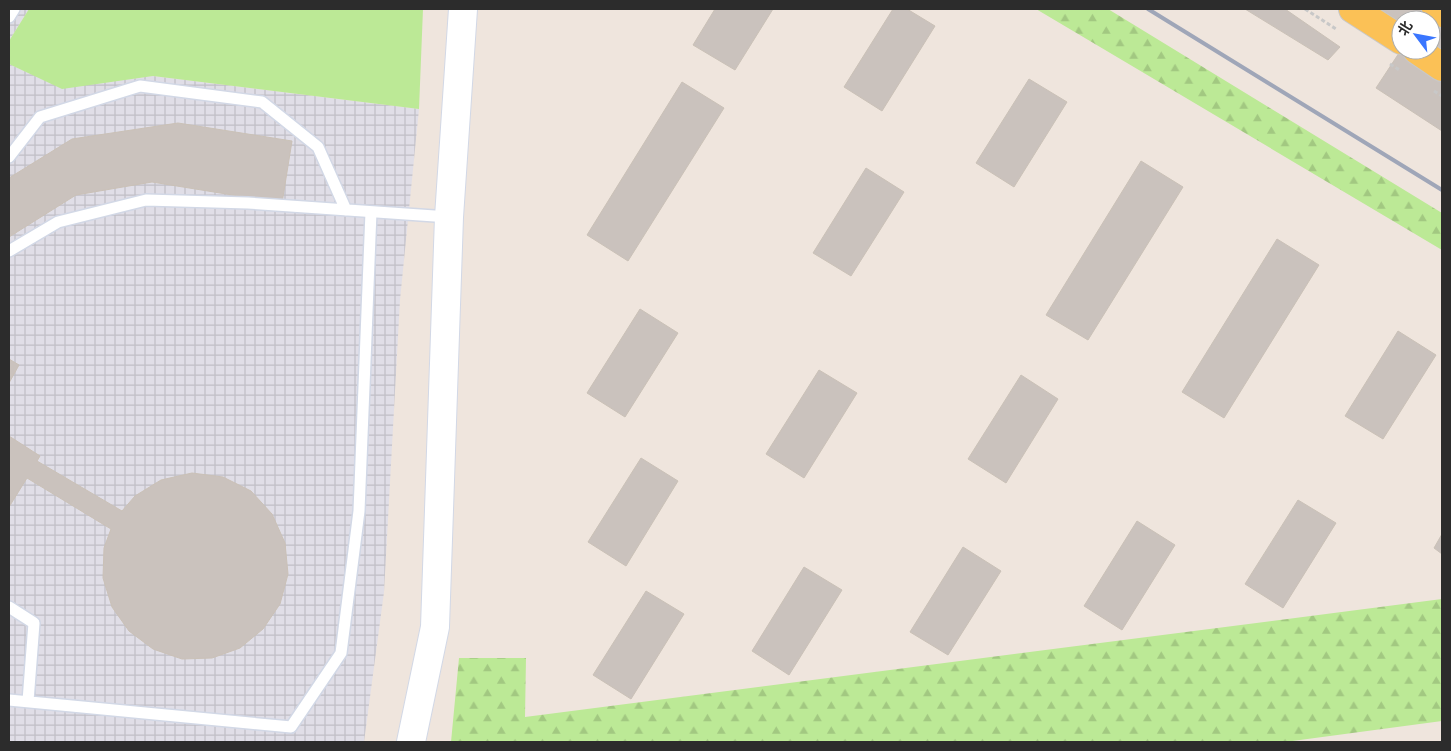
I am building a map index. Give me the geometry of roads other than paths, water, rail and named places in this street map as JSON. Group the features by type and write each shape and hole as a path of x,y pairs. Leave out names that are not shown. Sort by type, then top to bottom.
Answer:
{"main road":[{"path":"411,742 435,627 448,217 463,9"},
{"path":"1353,9 1391,34"},
{"path":"1436,9 1442,13"}],"lane":[{"path":"9,17 14,9"},
{"path":"9,157 40,117 140,86 262,102 318,147 346,210"},
{"path":"9,251 58,222 146,200 248,203 448,217"},
{"path":"9,700 291,727 341,652 359,511 371,212"},
{"path":"9,607 34,623 28,701"}],"railway":[{"path":"1148,9 1442,190"}]}
